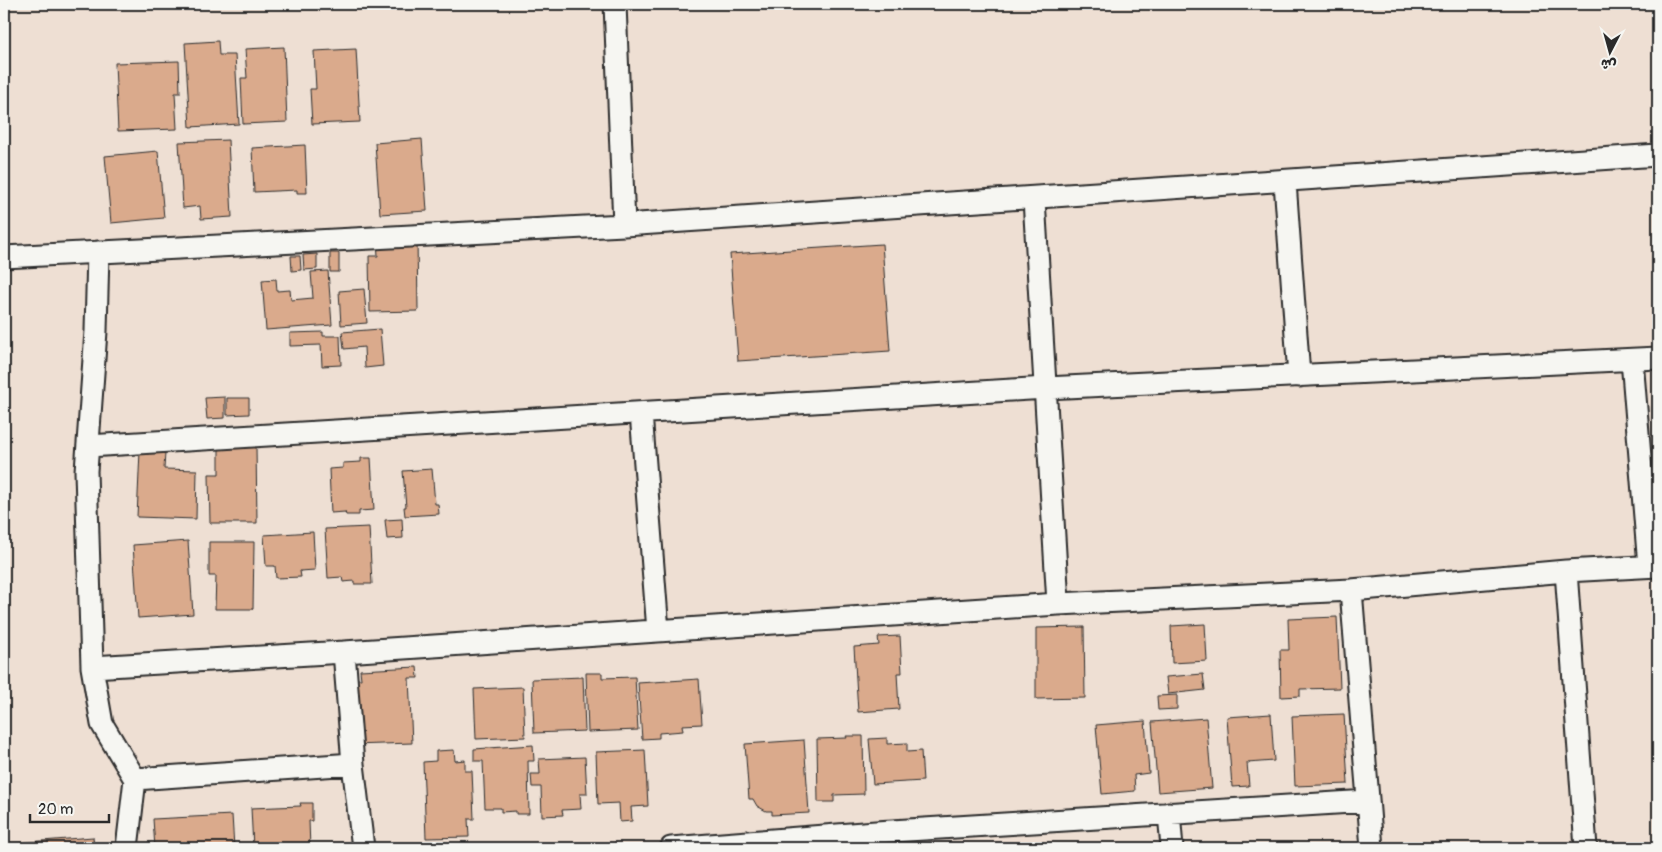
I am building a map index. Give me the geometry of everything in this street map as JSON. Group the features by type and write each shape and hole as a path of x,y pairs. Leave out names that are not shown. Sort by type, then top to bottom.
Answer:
{"street":[{"path":"615,4 624,225"},
{"path":"4,257 624,225 1034,199 1658,155"},
{"path":"1285,182 1299,376"},
{"path":"1034,199 1058,604"},
{"path":"98,252 96,331 86,471 92,667 102,724 135,779 127,848"},
{"path":"88,446 1046,388 1658,358"},
{"path":"92,667 1058,604 1351,590 1566,571 1654,566 1632,360"},
{"path":"641,413 658,631"},
{"path":"1566,571 1586,848"},
{"path":"1351,590 1372,848"},
{"path":"344,652 353,764 363,848"},
{"path":"135,779 353,764"},
{"path":"671,848 877,840 1169,813 1368,801"},
{"path":"1169,813 1172,848"}],"building":[{"path":"218,41 219,55 235,55 239,124 190,127 185,43"},
{"path":"284,47 287,122 243,124 241,78 247,78 245,49"},
{"path":"356,49 360,122 312,124 310,89 316,89 314,51"},
{"path":"179,61 180,93 175,93 177,129 118,131 115,63"},
{"path":"422,139 427,211 380,214 375,143"},
{"path":"228,140 232,217 201,219 200,206 183,208 179,142"},
{"path":"305,145 307,193 297,193 297,190 254,192 252,148"},
{"path":"158,151 164,218 111,223 105,156"},
{"path":"417,239 418,311 370,312 369,256 378,256 377,240"},
{"path":"882,244 890,351 738,361 730,254"},
{"path":"330,253 339,253 339,272 330,272"},
{"path":"317,254 317,269 304,270 303,255"},
{"path":"291,256 300,256 301,270 292,271"},
{"path":"328,271 332,325 266,330 262,280 276,279 277,291 290,290 291,300 313,298 311,272"},
{"path":"364,289 367,323 341,325 339,291"},
{"path":"380,329 383,366 365,368 364,347 344,349 342,332"},
{"path":"323,332 323,336 340,336 341,365 322,366 321,345 290,346 290,333"},
{"path":"225,397 225,418 207,419 205,398"},
{"path":"227,398 249,398 249,414 227,415"},
{"path":"256,446 257,523 210,523 209,474 219,474 219,447"},
{"path":"140,451 165,452 164,469 197,470 196,519 137,517"},
{"path":"361,458 371,458 374,510 359,511 359,515 346,515 345,512 331,513 329,469 343,468 343,463 361,462"},
{"path":"432,469 435,504 438,504 439,514 405,516 403,471"},
{"path":"402,519 403,538 387,539 385,520"},
{"path":"369,527 372,584 354,584 354,581 343,582 342,577 328,578 325,529"},
{"path":"313,532 315,570 300,571 301,577 276,578 275,566 266,566 264,535"},
{"path":"188,541 193,614 138,618 133,545"},
{"path":"209,542 254,542 253,609 215,609 216,576 209,576"},
{"path":"1337,617 1340,688 1300,689 1300,696 1281,697 1280,650 1289,650 1288,619"},
{"path":"1205,624 1207,661 1172,663 1171,626"},
{"path":"1084,627 1085,698 1036,699 1036,628"},
{"path":"900,636 902,673 897,673 899,709 858,712 854,647 879,645 878,637"},
{"path":"417,667 418,678 409,678 412,743 353,745 350,679 361,679 360,670"},
{"path":"586,673 602,673 602,678 635,677 638,730 588,732"},
{"path":"1203,674 1205,690 1168,694 1166,677"},
{"path":"583,677 585,731 534,733 532,679"},
{"path":"699,679 702,724 682,725 683,731 659,733 659,738 642,739 638,683"},
{"path":"523,687 525,737 476,739 474,689"},
{"path":"1177,695 1177,709 1158,710 1157,696"},
{"path":"1271,714 1274,761 1247,763 1249,786 1232,787 1227,717"},
{"path":"1344,714 1348,784 1295,786 1292,716"},
{"path":"1206,718 1212,788 1158,792 1152,722"},
{"path":"1145,721 1149,773 1134,775 1135,791 1102,794 1096,725"},
{"path":"846,736 863,736 864,794 834,795 834,802 818,802 817,739 847,738"},
{"path":"887,738 887,744 907,743 907,752 921,751 923,781 873,784 869,739"},
{"path":"804,740 809,813 772,815 772,811 766,811 757,806 753,799 749,799 745,744"},
{"path":"533,745 534,761 528,761 529,814 516,814 516,811 501,812 501,808 485,808 483,761 474,761 474,749"},
{"path":"454,750 455,761 465,760 465,771 472,771 474,819 468,819 469,837 426,838 423,762 436,761 436,751"},
{"path":"645,750 648,806 631,807 632,821 620,822 619,803 598,804 596,752"},
{"path":"585,757 587,794 580,794 581,809 562,810 563,815 542,816 541,787 532,787 531,774 540,774 539,759"},
{"path":"300,803 312,803 312,821 309,821 310,848 253,848 251,808 301,806"},
{"path":"232,815 234,848 155,848 153,819"},
{"path":"93,837 94,848 4,848 4,844"}]}
